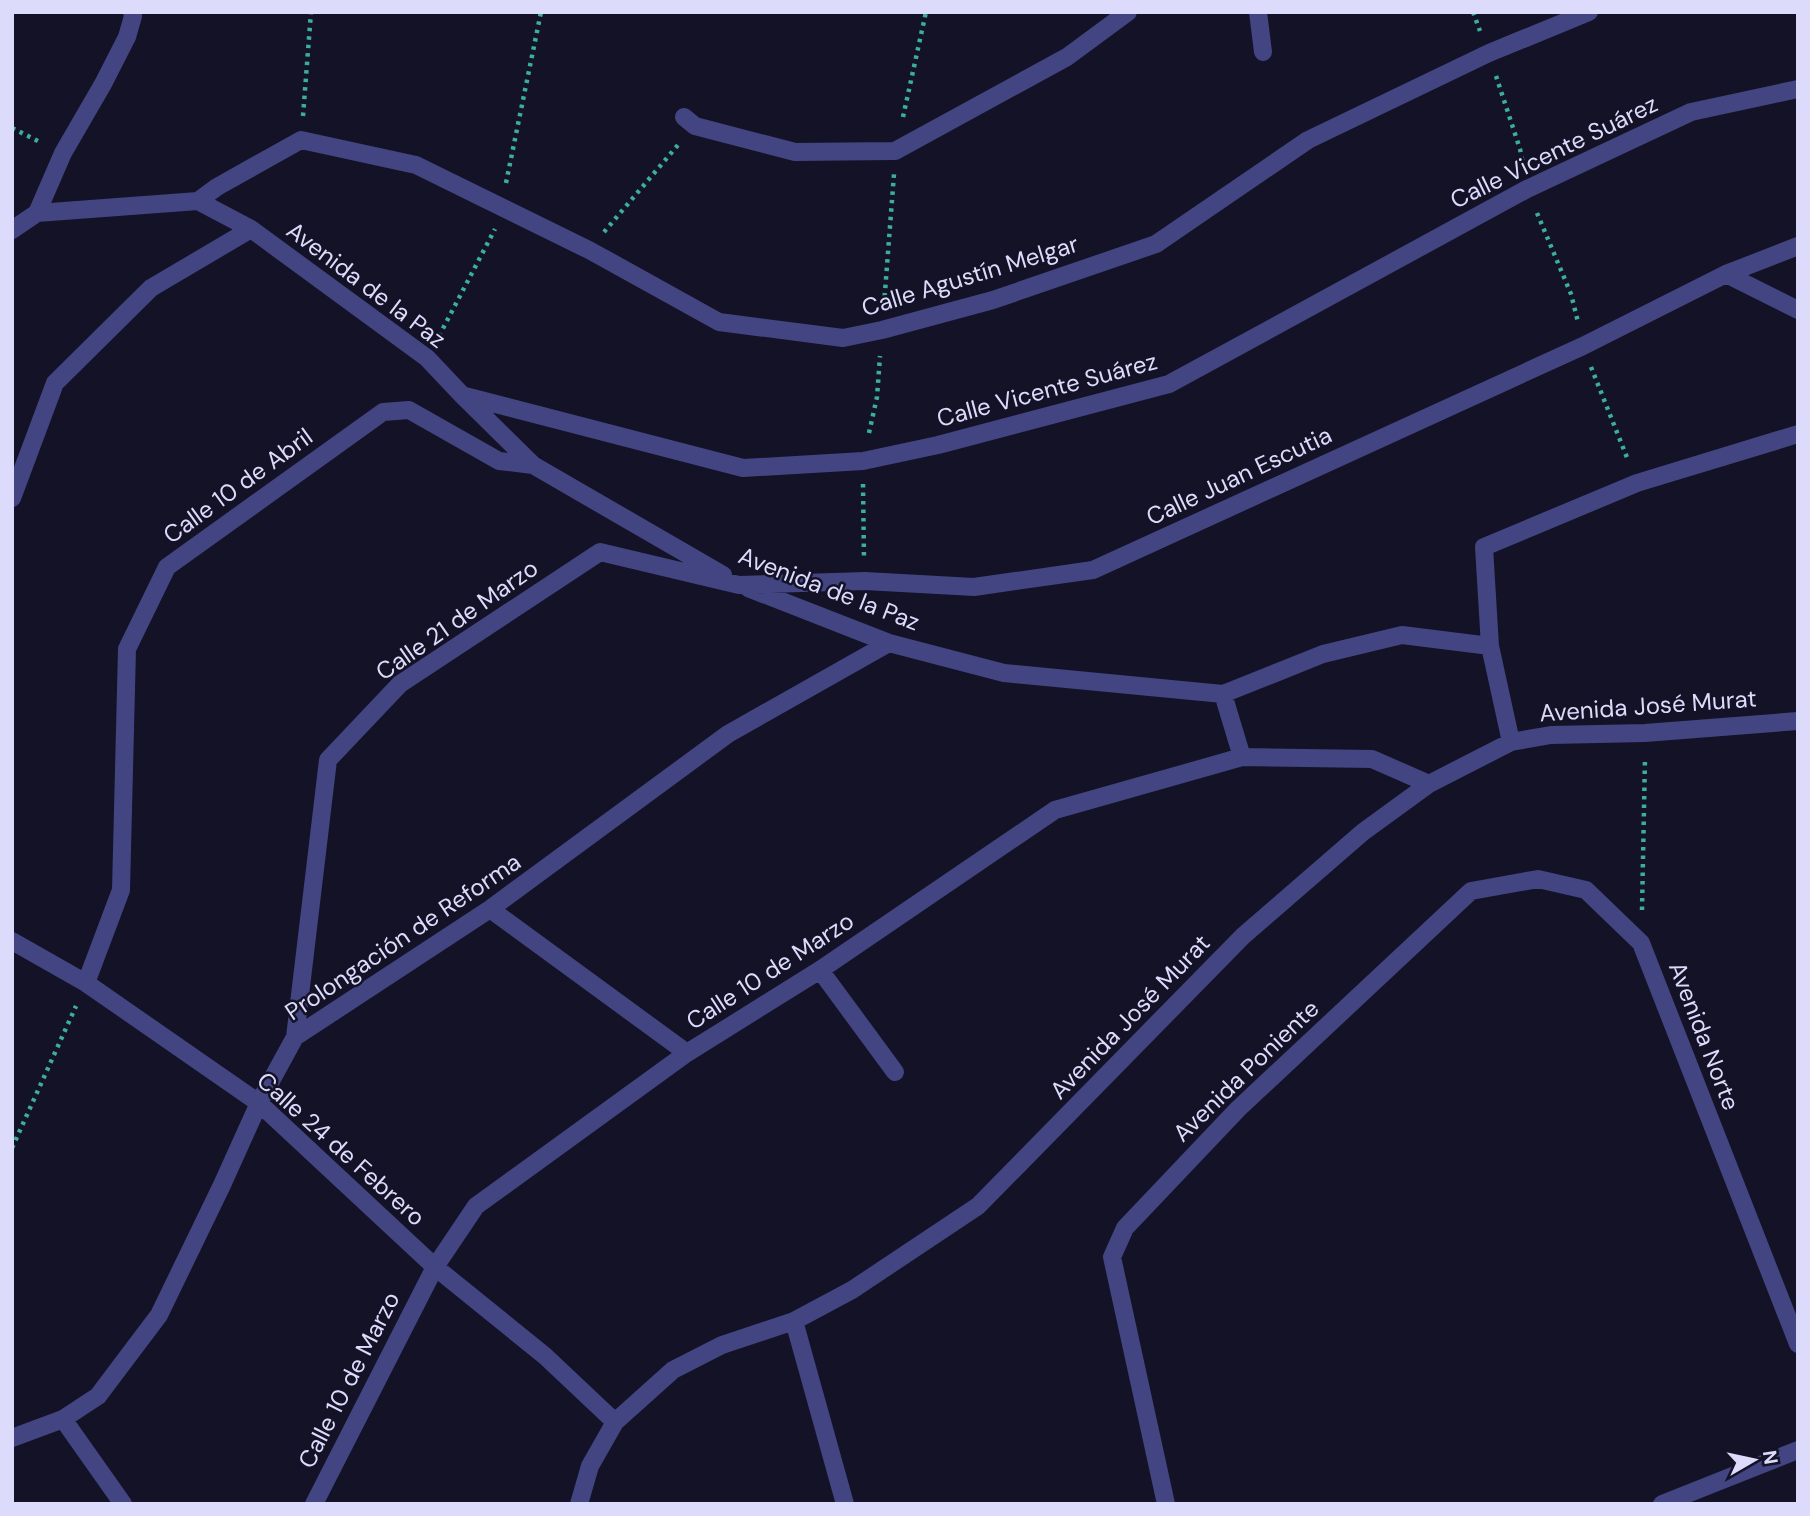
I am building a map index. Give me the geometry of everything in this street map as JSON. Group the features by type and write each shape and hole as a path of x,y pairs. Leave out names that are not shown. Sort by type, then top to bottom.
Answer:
{"street":[{"path":"37,214 63,153 127,37 132,12"},
{"path":"690,122 795,152 895,151 1067,57 1128,12"},
{"path":"1258,12 1263,52"},
{"name":"Calle Agustín Melgar","path":"301,140 416,165 589,250 719,322 843,338 882,331 993,300 1156,244 1308,140 1489,53 1589,12"},
{"name":"Calle Vicente Suárez","path":"462,396 743,468 863,461 938,445 1169,384 1527,189 1691,112 1798,89"},
{"path":"12,230 37,214 198,201 217,187 301,140"},
{"name":"Avenida de la Paz","path":"198,201 251,229 427,358 533,465 739,584 889,643 1004,673 1223,694 1323,654 1402,635 1490,646"},
{"path":"12,498 55,383 151,288 251,229"},
{"name":"Calle Juan Escutia","path":"739,584 864,582 974,587 1093,570 1583,346 1726,274 1798,246"},
{"path":"1726,274 1798,310"},
{"name":"Calle 10 de Abril","path":"86,983 121,890 127,649 167,567 383,412 409,410 499,461 533,465"},
{"path":"1511,743 1490,646 1484,547 1637,483 1798,434"},
{"name":"Calle 21 de Marzo","path":"295,1037 328,760 400,684 600,552 739,584"},
{"name":"Prolongación de Reforma","path":"12,1438 63,1419 98,1396 159,1315 259,1103 295,1037 490,909 728,734 889,643"},
{"path":"1223,694 1242,757"},
{"name":"Avenida José Murat","path":"579,1504 590,1466 615,1422 673,1370 722,1345 794,1321 852,1290 978,1206 1242,936 1363,832 1429,784 1511,743 1552,734 1645,733 1798,721"},
{"name":"Calle 10 de Marzo","path":"311,1502 435,1267 475,1206 687,1053 820,970 1055,810 1242,757 1372,759 1429,784"},
{"name":"Avenida Poniente","path":"1166,1504 1112,1256 1125,1228 1238,1109 1471,891 1538,879 1587,890 1641,943"},
{"path":"490,909 687,1053"},
{"name":"Calle 24 de Febrero","path":"12,941 86,983 259,1103 435,1267 545,1356 615,1422"},
{"name":"Avenida Norte","path":"1641,943 1798,1343"},
{"path":"820,970 895,1072"},
{"path":"794,1321 845,1504"},
{"path":"63,1419 123,1504"},
{"path":"1662,1504 1798,1450"}],"path":[{"path":"301,140 311,12"},
{"path":"427,358 495,231 541,12"},
{"path":"864,582 863,461 877,397 895,151 926,12"},
{"path":"1473,12 1520,149 1527,189 1572,293 1583,346 1637,483"},
{"path":"589,250 690,122"},
{"path":"12,128 63,153"},
{"name":"Avenida Norte","path":"1641,943 1645,733"},
{"path":"12,1148 86,983"}]}
